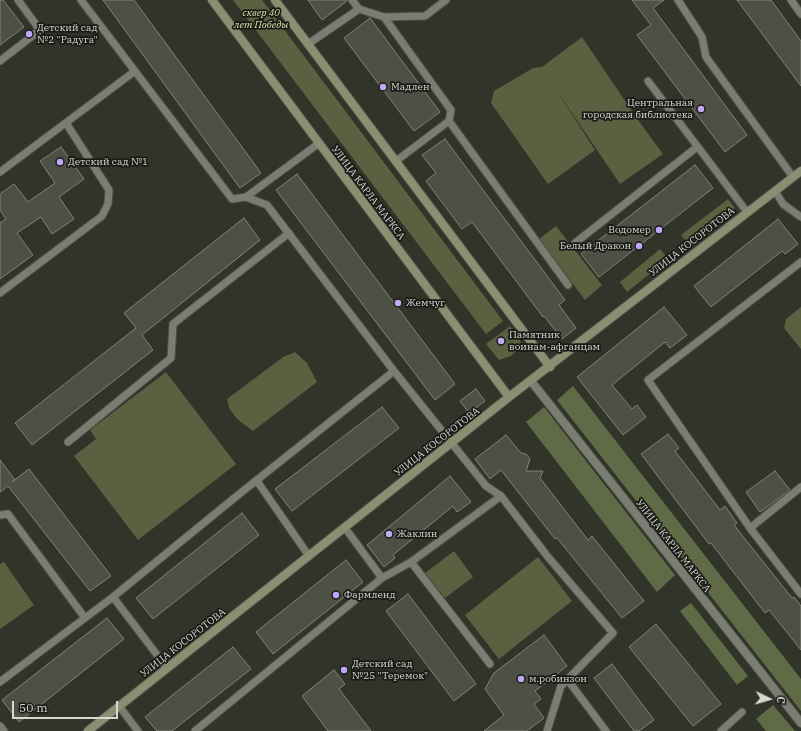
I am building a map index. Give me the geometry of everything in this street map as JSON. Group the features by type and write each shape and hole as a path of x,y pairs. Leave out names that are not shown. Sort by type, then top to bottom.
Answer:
{"street":[{"name":"УЛИЦА КАРЛА МАРКСА","path":"212,0 318,144 509,397"},
{"path":"275,0 550,367"},
{"name":"УЛИЦА КОСОРОТОВА","path":"88,731 453,443 509,397 550,367 801,171"},
{"name":"УЛИЦА КАРЛА МАРКСА","path":"531,381 801,723"}],"lane":[{"path":"0,61 40,30 18,0"},
{"path":"82,0 232,199 246,197 318,144"},
{"path":"352,0 359,9 384,18 425,16 446,0"},
{"path":"678,0 702,37 706,57 793,177"},
{"path":"791,0 801,14"},
{"path":"308,44 359,9"},
{"path":"384,18 451,110 449,121 396,161"},
{"path":"0,172 135,71"},
{"path":"648,81 747,212"},
{"path":"449,121 568,285"},
{"path":"0,293 102,216 108,204 109,190 66,123"},
{"path":"575,243 697,147"},
{"path":"774,191 783,204 801,217"},
{"path":"246,197 266,205 394,371 486,486 500,496 548,557 613,633 561,686 547,731"},
{"path":"68,442 171,358 173,324 289,233"},
{"path":"801,262 648,380 750,528 801,594"},
{"path":"0,682 113,598 394,371"},
{"path":"257,481 309,556"},
{"path":"750,528 801,487"},
{"path":"195,731 382,578 411,562 500,496"},
{"path":"0,515 8,514 85,618"},
{"path":"345,528 382,578"},
{"path":"411,562 490,664"},
{"path":"113,598 167,668"},
{"path":"567,679 606,731"},
{"path":"119,706 138,731"},
{"path":"721,731 742,712"},
{"path":"0,726 4,731"}],"green space":[{"name":"сквер 40 лет Победы","path":"233,0 262,0 503,321 486,334"},
{"path":"582,37 638,120 663,154 620,184 555,88 595,150 548,184 491,103 494,91 533,68 542,67"},
{"path":"728,199 735,208 688,244 681,235"},
{"path":"556,226 602,285 585,300 539,239"},
{"path":"660,249 668,259 627,292 620,282"},
{"path":"801,307 801,349 784,328 786,319"},
{"path":"510,326 521,342 518,349 511,356 499,360 486,344"},
{"path":"295,352 307,363 317,382 253,431 237,419 229,408 227,399 283,357"},
{"path":"166,372 236,464 138,540 74,456 96,439 90,430"},
{"path":"573,386 801,679 801,711 557,400"},
{"path":"544,407 675,575 657,592 526,422"},
{"path":"454,551 473,577 445,598 425,573"},
{"path":"538,557 572,601 499,659 465,615"},
{"path":"4,562 34,605 0,629 0,564"},
{"path":"691,603 748,676 737,685 680,611"},
{"path":"773,705 795,731 766,731 756,719"}],"building":[{"path":"0,0 3,0 24,27 0,45"},
{"path":"103,0 134,0 261,173 240,188"},
{"path":"308,0 347,0 347,1 322,20"},
{"path":"632,0 664,0 653,8 747,135 725,152 637,35 651,25"},
{"path":"737,0 771,0 801,41 801,86"},
{"path":"370,18 440,112 414,131 344,38"},
{"path":"445,139 565,300 559,305 576,328 562,339 544,316 543,317 472,222 462,229 426,181 436,173 422,155"},
{"path":"61,147 84,179 59,197 74,219 52,234 41,217 17,233 33,255 0,279 0,223 6,219 0,210 0,194 14,184 28,202 55,183 40,161"},
{"path":"695,165 713,188 599,277 581,254"},
{"path":"297,174 455,384 435,400 276,190"},
{"path":"244,218 260,240 142,335 153,350 32,445 15,423 136,328 124,313"},
{"path":"778,219 798,244 785,254 782,251 711,307 694,286"},
{"path":"664,307 687,335 670,348 665,342 612,385 632,409 637,405 646,417 623,435 577,377"},
{"path":"476,389 485,401 469,413 460,401"},
{"path":"382,407 399,428 292,511 275,489"},
{"path":"668,434 679,448 675,451 720,510 725,506 737,523 734,525 792,598 794,597 801,606 801,650 769,610 765,613 711,543 709,544 641,454"},
{"path":"506,435 521,453 526,454 530,459 526,471 543,471 540,478 588,540 592,536 644,601 622,618 557,538 555,539 501,470 490,479 475,459"},
{"path":"0,460 15,480 29,469 111,576 90,591 8,486 0,492"},
{"path":"775,471 790,490 760,512 746,492"},
{"path":"450,476 471,502 457,512 453,506 393,555 395,558 384,567 367,545"},
{"path":"242,513 259,535 153,619 136,598"},
{"path":"346,560 363,582 273,654 256,632"},
{"path":"408,594 476,684 454,701 386,611"},
{"path":"107,618 124,639 19,722 2,700"},
{"path":"656,624 721,704 693,726 629,647"},
{"name":"м.робинзон","path":"544,635 567,666 535,691 541,699 534,704 544,718 527,731 484,731 504,715 485,689 494,673"},
{"path":"233,647 251,669 172,731 157,731 145,717"},
{"path":"612,664 654,720 639,731 634,731 594,678"},
{"path":"334,670 345,684 339,689 371,731 328,731 302,696"}],"place":[{"name":"Детский сад №2 \"Радуга\"","path":"29,34"},
{"name":"Мадлен","path":"383,87"},
{"name":"Центральная городская библиотека","path":"701,109"},
{"name":"Детский сад №1","path":"60,162"},
{"name":"Водомер","path":"659,230"},
{"name":"Белый Дракон","path":"639,246"},
{"name":"Жемчуг","path":"398,303"},
{"name":"Памятник воинам-афганцам","path":"501,341"},
{"name":"Жаклин","path":"389,534"},
{"name":"Фармленд","path":"336,595"},
{"name":"Детский сад №25 \"Теремок\"","path":"344,670"},
{"name":"м.робинзон","path":"521,679"}]}
